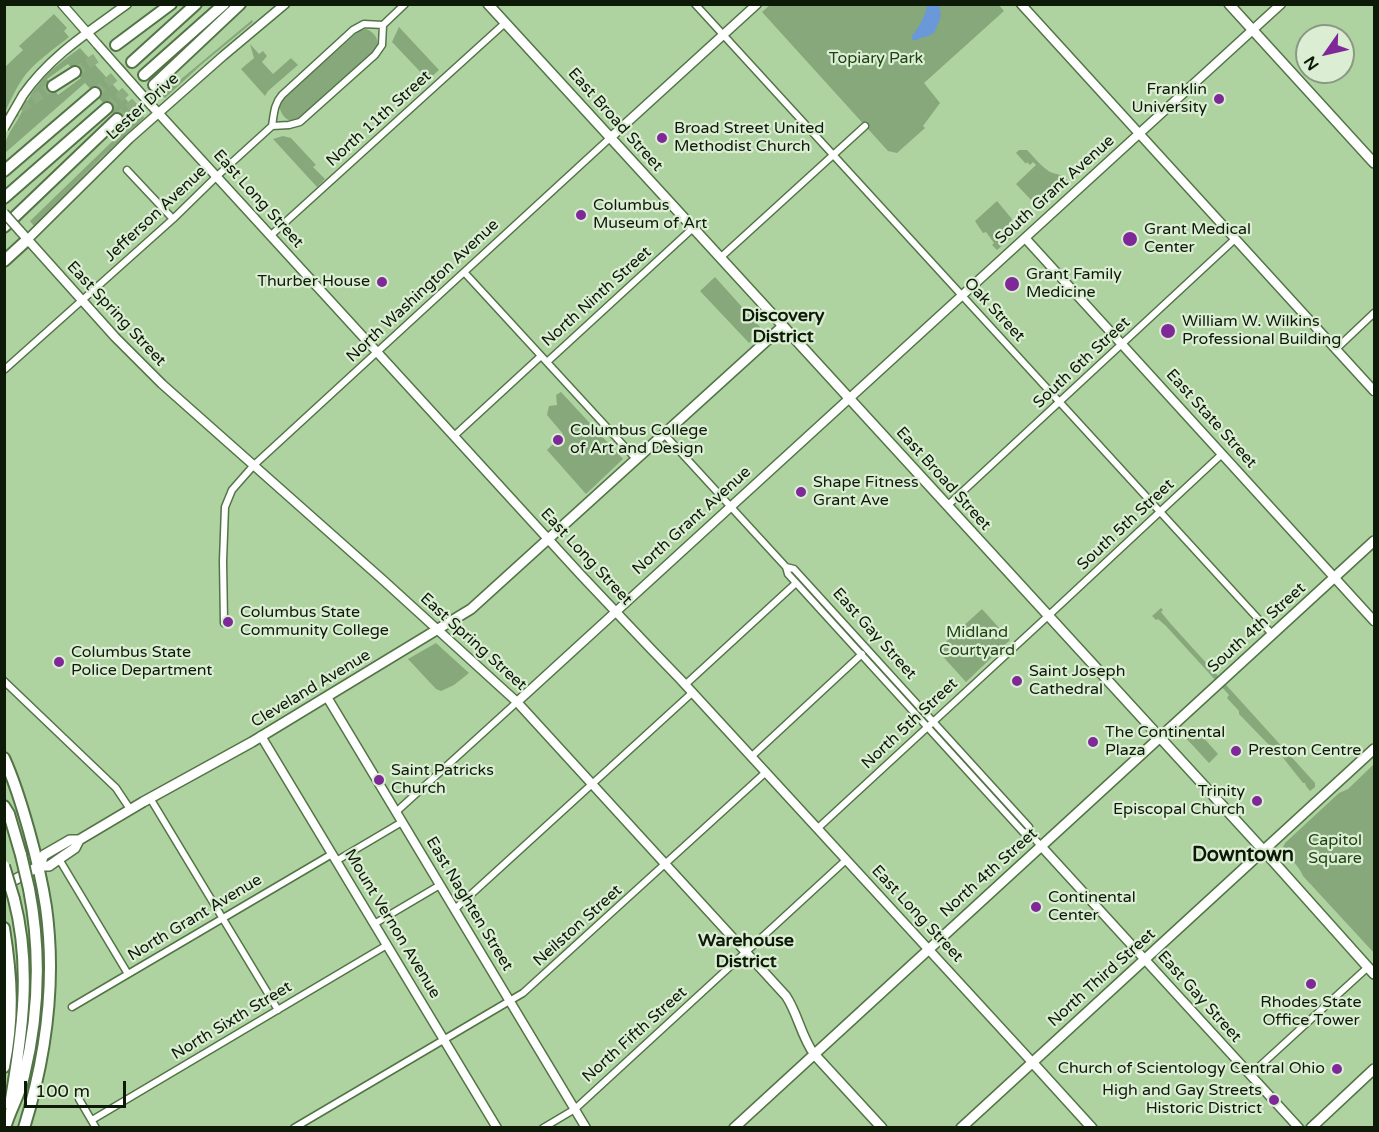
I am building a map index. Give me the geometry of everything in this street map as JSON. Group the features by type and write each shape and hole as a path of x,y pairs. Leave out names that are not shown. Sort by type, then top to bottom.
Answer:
{"highway":[{"path":"116,45 171,4"},
{"path":"132,62 196,4"},
{"path":"144,75 224,4"},
{"path":"154,85 240,4"},
{"path":"53,87 75,72"},
{"path":"4,171 95,93"},
{"path":"4,198 107,108"},
{"path":"4,227 117,119"},
{"path":"4,261 27,240"},
{"path":"4,758 22,807 39,866 49,943 49,998 36,1082 24,1128"},
{"path":"4,770 22,807"},
{"path":"6,808 18,844 31,899 37,963 32,1036 19,1095 6,1124"},
{"path":"4,866 16,907 25,966 22,1028 6,1124"},
{"path":"4,928 12,986 12,1010 4,1067"}],"main road":[{"name":"East Long Street","path":"62,4 270,236 615,612 686,684 1092,1128"},
{"path":"4,128 23,95 43,69 127,4"},
{"name":"Lester Drive","path":"27,240 129,139 285,4"},
{"name":"East Broad Street","path":"488,4 1371,970"},
{"path":"610,138 757,4"},
{"path":"1021,4 1374,391"},
{"path":"1229,4 1374,164"},
{"name":"South Grant Avenue","path":"849,399 1281,4"},
{"name":"East Spring Street","path":"4,213 115,337 162,384 517,702 791,1003 802,1032 814,1054 882,1128"},
{"name":"East State Street","path":"1025,238 1374,621"},
{"name":"Cleveland Avenue","path":"39,866 44,855 70,840 79,840 261,736 478,604 783,326"},
{"name":"North Grant Avenue","path":"517,702 849,399"},
{"name":"South 4th Street","path":"1159,738 1374,541"},
{"name":"East Naghten Street","path":"327,697 586,1128"},
{"name":"Mount Vernon Avenue","path":"261,736 496,1128"},
{"name":"North 4th Street","path":"734,1128 1159,738"},
{"name":"North Third Street","path":"961,1128 1374,749"},
{"name":"Cleveland Avenue","path":"4,886 39,866 49,866 75,848 79,840"},
{"name":"East Gay Street","path":"1041,846 1299,1128"},
{"path":"1311,1128 1374,1069"}],"street":[{"path":"383,25 364,24 345,37 277,101 272,126 300,122 375,55 382,45 383,25 405,4"},
{"name":"Oak Street","path":"695,4 1272,634"},
{"name":"North 11th Street","path":"270,236 505,22"},
{"name":"Jefferson Avenue","path":"4,370 173,219 272,126"},
{"path":"720,258 865,126"},
{"name":"North Washington Avenue","path":"254,465 610,138"},
{"path":"127,170 173,219"},
{"name":"North Ninth Street","path":"454,436 693,228"},
{"name":"South 6th Street","path":"947,506 1235,239"},
{"path":"464,272 636,459"},
{"path":"1336,349 1374,313"},
{"name":"East Gay Street","path":"664,434 786,567 788,574 861,655 1023,832 1030,834 1041,846"},
{"name":"South 5th Street","path":"1048,616 1222,454"},
{"path":"224,623 225,507 232,490 254,465"},
{"name":"East Gay Street","path":"786,567 794,569 1029,827 1030,834"},
{"path":"686,684 796,583"},
{"name":"North 5th Street","path":"818,828 1048,616"},
{"path":"752,756 867,650"},
{"path":"4,681 116,788 130,809"},
{"path":"455,909 693,692"},
{"name":"North Grant Avenue","path":"396,812 517,702"},
{"name":"Neilston Street","path":"294,1128 510,1001 534,984 766,772"},
{"path":"150,798 278,1010"},
{"name":"North Grant Avenue","path":"72,1007 223,918 402,822"},
{"path":"59,859 128,974"},
{"name":"North Fifth Street","path":"543,1128 575,1108 846,860"},
{"path":"374,924 440,885"},
{"name":"North Sixth Street","path":"92,1120 387,945"},
{"path":"1250,1075 1307,1023 1371,970"},
{"path":"79,1099 96,1128"}],"green space":[{"name":"Topiary Park","path":"771,4 998,4 1004,11 924,83 940,103 923,126 925,128 897,153 888,151 762,12"},
{"path":"54,14 67,28 64,31 69,37 26,74 5,112 5,67 23,50 19,46"},
{"path":"252,20 253,22 165,98 162,95"},
{"path":"399,27 439,70 428,80 392,42"},
{"path":"366,29 376,37 378,49 299,120 293,122 286,119 281,111 280,101 360,30"},
{"path":"250,44 259,54 263,51 267,56 262,62 273,74 291,58 298,65 265,96 241,69 254,58"},
{"path":"80,48 140,115 139,117 144,118 34,226 30,221 126,128 85,83 5,153 8,135 37,86 60,63","holes":["68,64 81,78 58,95 47,79"]},
{"path":"283,136 291,138 316,165 313,167 325,179 317,187 273,139"},
{"path":"1019,150 1027,150 1041,165 1068,181 1048,199 1041,197 1032,201 1016,184 1036,165 1033,162 1030,165 1027,162 1026,164 1016,153"},
{"path":"997,201 1012,219 1009,228 1011,238 997,250 986,232 983,233 975,221"},
{"path":"715,277 760,327 760,333 749,343 700,291"},
{"path":"561,392 623,459 586,494 547,450 563,434 547,415 549,406 557,405 556,395"},
{"path":"1161,608 1163,610 1161,612 1170,623 1315,783 1315,787 1310,791 1273,745 1271,747 1239,714 1227,698 1229,695 1166,626 1152,616"},
{"name":"Midland Courtyard","path":"982,609 1010,640 966,682 937,650"},
{"path":"436,643 469,673 454,685 441,691 436,689 408,659"},
{"path":"1193,726 1218,754 1209,763 1183,735"},
{"name":"Capitol Square","path":"1374,764 1374,953 1303,876 1283,847 1339,793 1348,789"}],"water":[{"path":"927,5 939,5 941,16 936,29 928,36 912,40 924,16"}],"tunnel":[{"path":"75,72 116,45"},
{"path":"95,93 132,62"},
{"path":"107,108 144,75"},
{"path":"117,119 154,85"},
{"path":"8,117 53,86"}],"place":[{"name":"Franklin University","path":"1219,99"},
{"name":"Broad Street United Methodist Church","path":"662,138"},
{"name":"Columbus Museum of Art","path":"581,215"},
{"name":"Grant Medical Center","path":"1130,239"},
{"name":"Thurber House","path":"382,282"},
{"name":"Grant Family Medicine","path":"1012,284"},
{"name":"William W. Wilkins Professional Building","path":"1168,331"},
{"name":"Columbus College of Art and Design","path":"558,440"},
{"name":"Shape Fitness Grant Ave","path":"801,492"},
{"name":"Columbus State Community College","path":"228,622"},
{"name":"Columbus State Police Department","path":"59,662"},
{"name":"Saint Joseph Cathedral","path":"1017,681"},
{"name":"The Continental Plaza","path":"1093,742"},
{"name":"Preston Centre","path":"1236,751"},
{"name":"Saint Patricks Church","path":"379,780"},
{"name":"Trinity Episcopal Church","path":"1257,801"},
{"name":"Continental Center","path":"1036,907"},
{"name":"Rhodes State Office Tower","path":"1311,984"},
{"name":"Church of Scientology Central Ohio","path":"1337,1069"},
{"name":"High and Gay Streets Historic District","path":"1274,1100"}],"district":[{"name":"Discovery District","path":"783,326"},
{"name":"Downtown","path":"1243,856"},
{"name":"Warehouse District","path":"746,951"}]}
